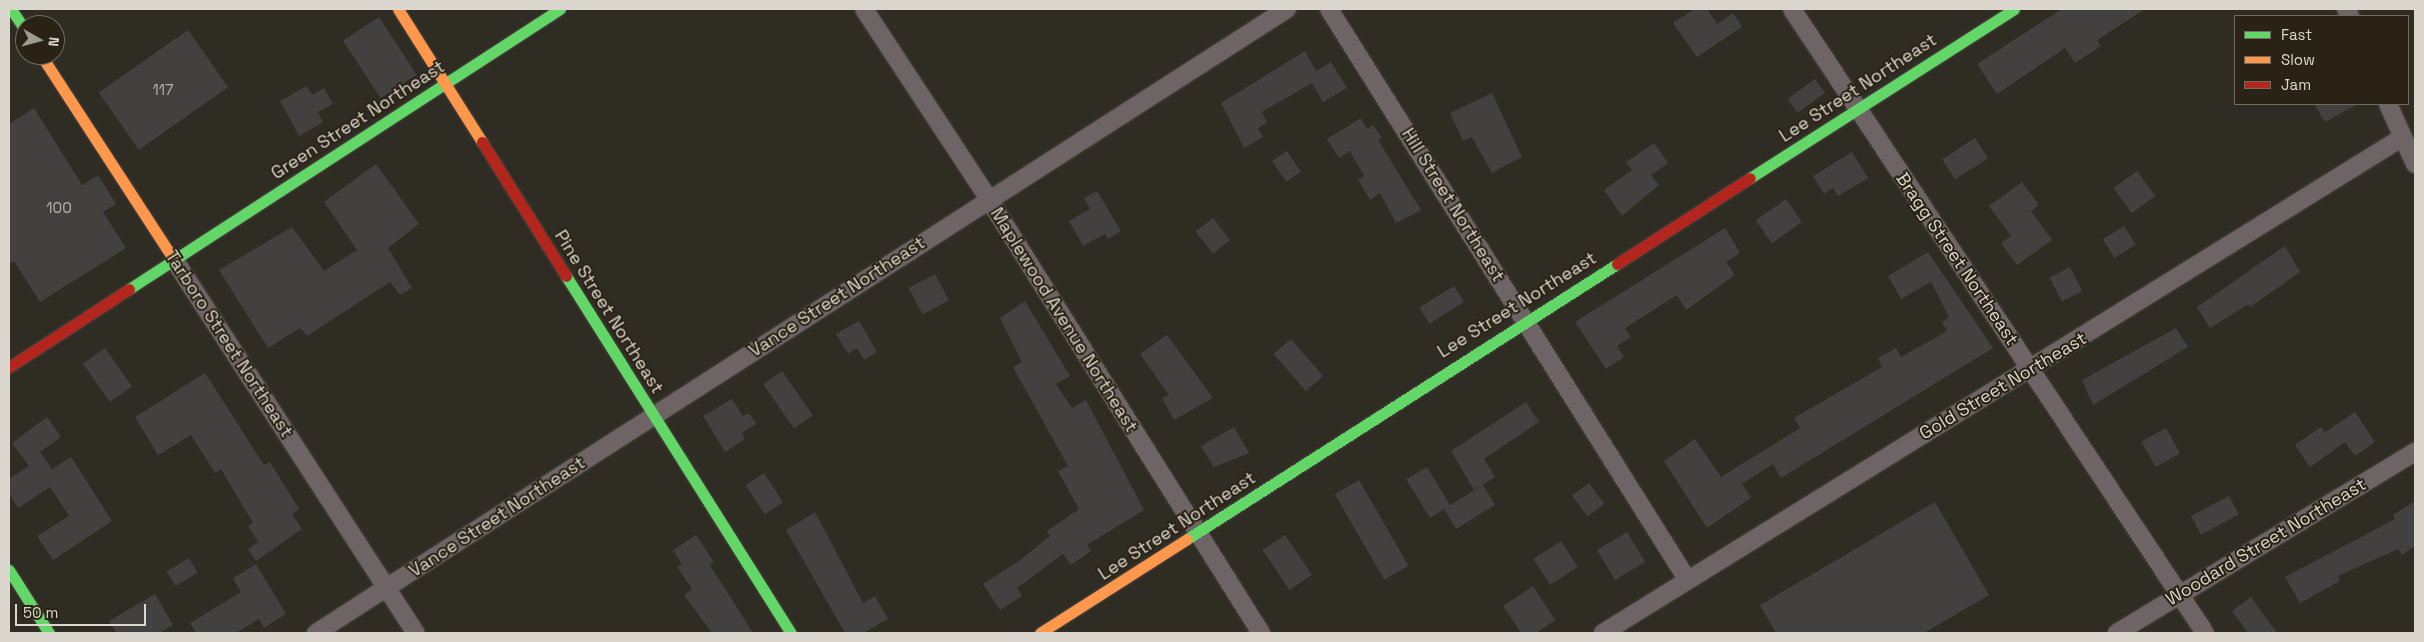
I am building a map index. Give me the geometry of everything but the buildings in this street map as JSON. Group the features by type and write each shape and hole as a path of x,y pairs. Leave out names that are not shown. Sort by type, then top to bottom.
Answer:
{"street":[{"name":"Pine Street Northeast","path":"398,9 791,633"},
{"name":"Green Street Northeast","path":"9,368 560,9"},
{"name":"Maplewood Avenue Northeast","path":"864,9 988,198 1261,633"},
{"name":"Vance Street Northeast","path":"316,633 654,416 988,198 1287,9"},
{"name":"Hill Street Northeast","path":"1329,9 1687,580"},
{"name":"Bragg Street Northeast","path":"1792,9 2206,633"},
{"name":"Lee Street Northeast","path":"1040,633 1199,534 1526,321 2014,9"},
{"name":"Tarboro Street Northeast","path":"48,65 388,587 416,633"},
{"path":"2388,105 2415,164"},
{"name":"Gold Street Northeast","path":"1603,633 2403,137"},
{"name":"Woodard Street Northeast","path":"2117,633 2415,452"},
{"path":"9,570 49,633"}],"traffic: fast":[{"path":"11,9 15,15"},
{"path":"129,289 560,9"},
{"path":"1750,178 2014,9"},
{"path":"1187,539 1617,264"},
{"path":"566,276 791,633"},
{"path":"9,570 49,633"}],"traffic: slow":[{"path":"398,9 482,142"},
{"path":"48,65 175,261"},
{"path":"1040,633 1187,539"}],"traffic: jam":[{"path":"482,142 566,276"},
{"path":"1617,264 1750,178"},
{"path":"9,367 129,289"}]}
